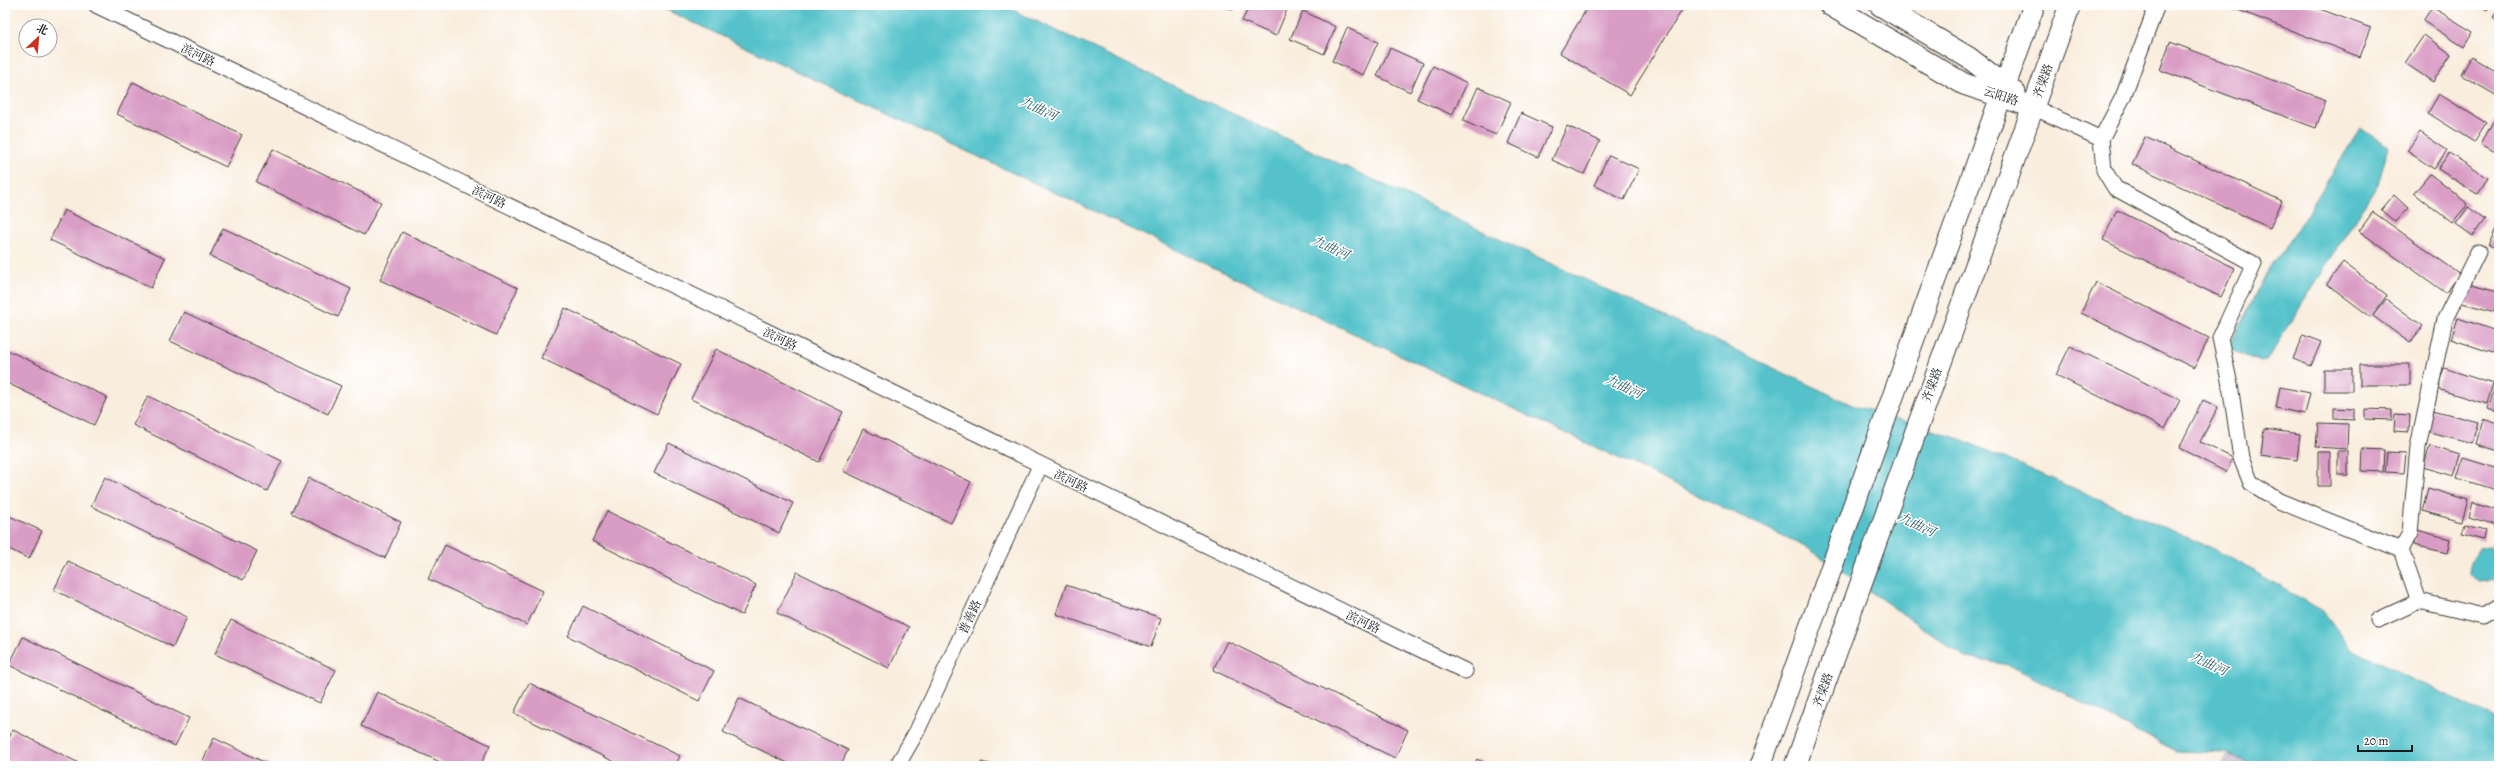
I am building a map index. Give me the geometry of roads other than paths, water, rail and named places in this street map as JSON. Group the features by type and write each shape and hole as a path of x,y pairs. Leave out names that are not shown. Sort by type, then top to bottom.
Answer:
{"main road":[{"name":"云阳路","path":"1830,5 1964,84 2002,91 2033,107"},
{"name":"云阳路","path":"1880,5 1969,58 2002,91"},
{"path":"1760,766 2034,5"},
{"name":"齐梁路","path":"1795,766 2070,5"}],"street":[{"name":"滨河路","path":"96,5 1040,466 1465,671"},
{"path":"2157,5 2123,97 2101,139 2104,170 2115,188 2254,264 2220,338 2230,385 2241,458 2251,483 2279,501 2401,550"},
{"path":"2033,107 2101,139"},
{"path":"2419,601 2401,550 2410,533 2418,447 2445,319 2478,252"},
{"name":"普善路","path":"897,766 917,731 1040,466"},
{"path":"2378,620 2419,601 2483,616 2499,606"}],"water":[{"name":"九曲河","path":"656,5 1002,5 1852,405 1958,438 2219,551 2323,611 2352,649 2499,720 2499,766 2256,766 2227,753 2176,751 2009,665 1966,658 1805,546"},
{"path":"2360,129 2389,146 2378,184 2266,361 2261,362 2233,351 2231,343 2269,268 2283,252"},
{"path":"2487,546 2499,547 2499,580 2479,582 2470,573 2471,563 2479,548"}]}
